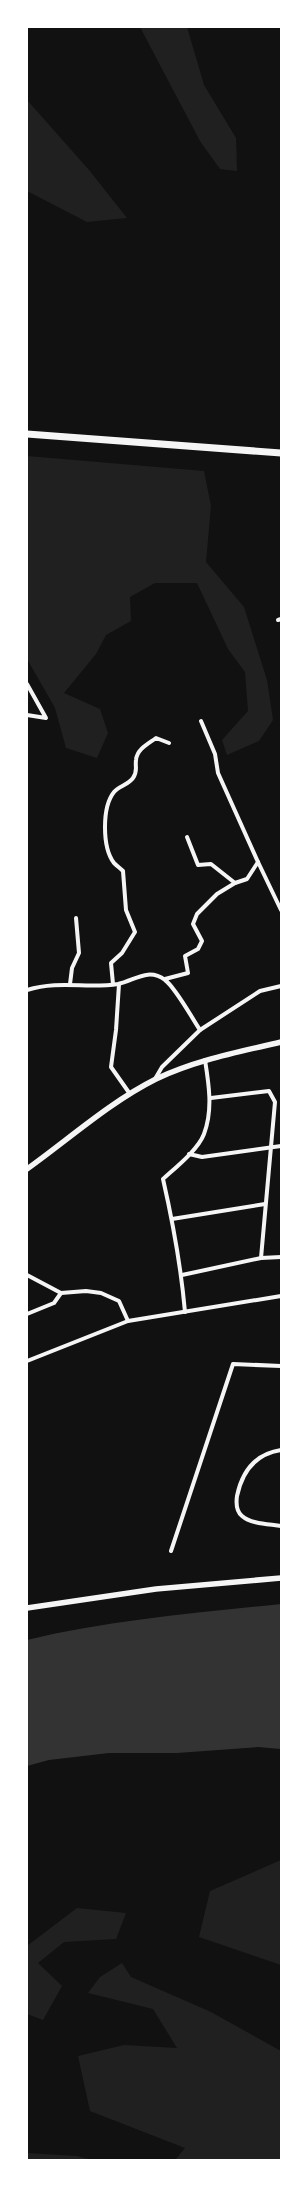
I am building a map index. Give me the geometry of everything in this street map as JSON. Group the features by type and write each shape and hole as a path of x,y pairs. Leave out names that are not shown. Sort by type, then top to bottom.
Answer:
{"main road":[{"path":"27,434 281,453"}],"street":[{"path":"27,684 46,718 27,715"},
{"path":"201,721 214,754 218,773 281,910"},
{"path":"113,984 111,963 122,953 135,932 126,910 123,872 114,862 109,848 104,820 108,801 115,790 127,785 133,779 137,771 136,760 140,751 156,738 168,744"},
{"path":"187,837 198,865 211,864 235,883"},
{"path":"27,990 46,985 119,984 141,975 150,975 165,980 188,973 185,956 198,949 202,941 193,924 197,914 217,894 235,883 247,879 258,862"},
{"path":"70,984 72,968 80,953 76,918"},
{"path":"165,980 200,1030"},
{"path":"119,984 116,1030 111,1067 130,1094"},
{"path":"155,1080 162,1067 200,1030 260,991 281,986"},
{"path":"27,1169 130,1094 155,1080 205,1060 281,1042"},
{"path":"185,1312 182,1275 163,1179 189,1154 204,1134 211,1098 205,1060"},
{"path":"211,1098 269,1091 274,1102 262,1258"},
{"path":"189,1154 202,1157 281,1146"},
{"path":"172,1219 265,1204"},
{"path":"182,1275 262,1258 281,1257"},
{"path":"27,1275 61,1294 86,1291 101,1293 119,1301 128,1321"},
{"path":"27,1314 54,1303 61,1294"},
{"path":"27,1361 128,1321 281,1296"},
{"path":"171,1551 233,1364 281,1366"},
{"path":"281,1450 270,1452 247,1470 241,1480 236,1501 238,1511 242,1516 254,1521 281,1526"},
{"path":"27,1608 156,1589 281,1578"}],"shaded area":[{"path":"140,27 187,27 204,85 236,138 237,171 220,169 200,141"},
{"path":"27,100 89,170 127,218 87,222 27,191"},
{"path":"27,456 204,471 211,506 206,562 244,607 267,680 273,720 259,741 227,755 222,740 248,711 245,672 228,649 197,583 155,583 130,597 131,621 106,635 96,654 64,693 100,709 108,733 97,758 66,748 55,708 27,659"},
{"path":"281,1604 281,1749 258,1747 177,1753 109,1753 49,1760 27,1766 27,1640 121,1622"},
{"path":"281,1860 281,1965 199,1937 210,1891"},
{"path":"77,1908 126,1913 116,1939 64,1942 38,1963 62,1986 43,2020 27,2014 27,1946"},
{"path":"122,1963 131,1977 211,2012 281,2051 281,2160 175,2160 185,2148 90,2111 78,2056 124,2045 177,2048 153,2009 88,1993 100,1977"},
{"path":"27,2153 77,2156 92,2160 27,2160"}]}
